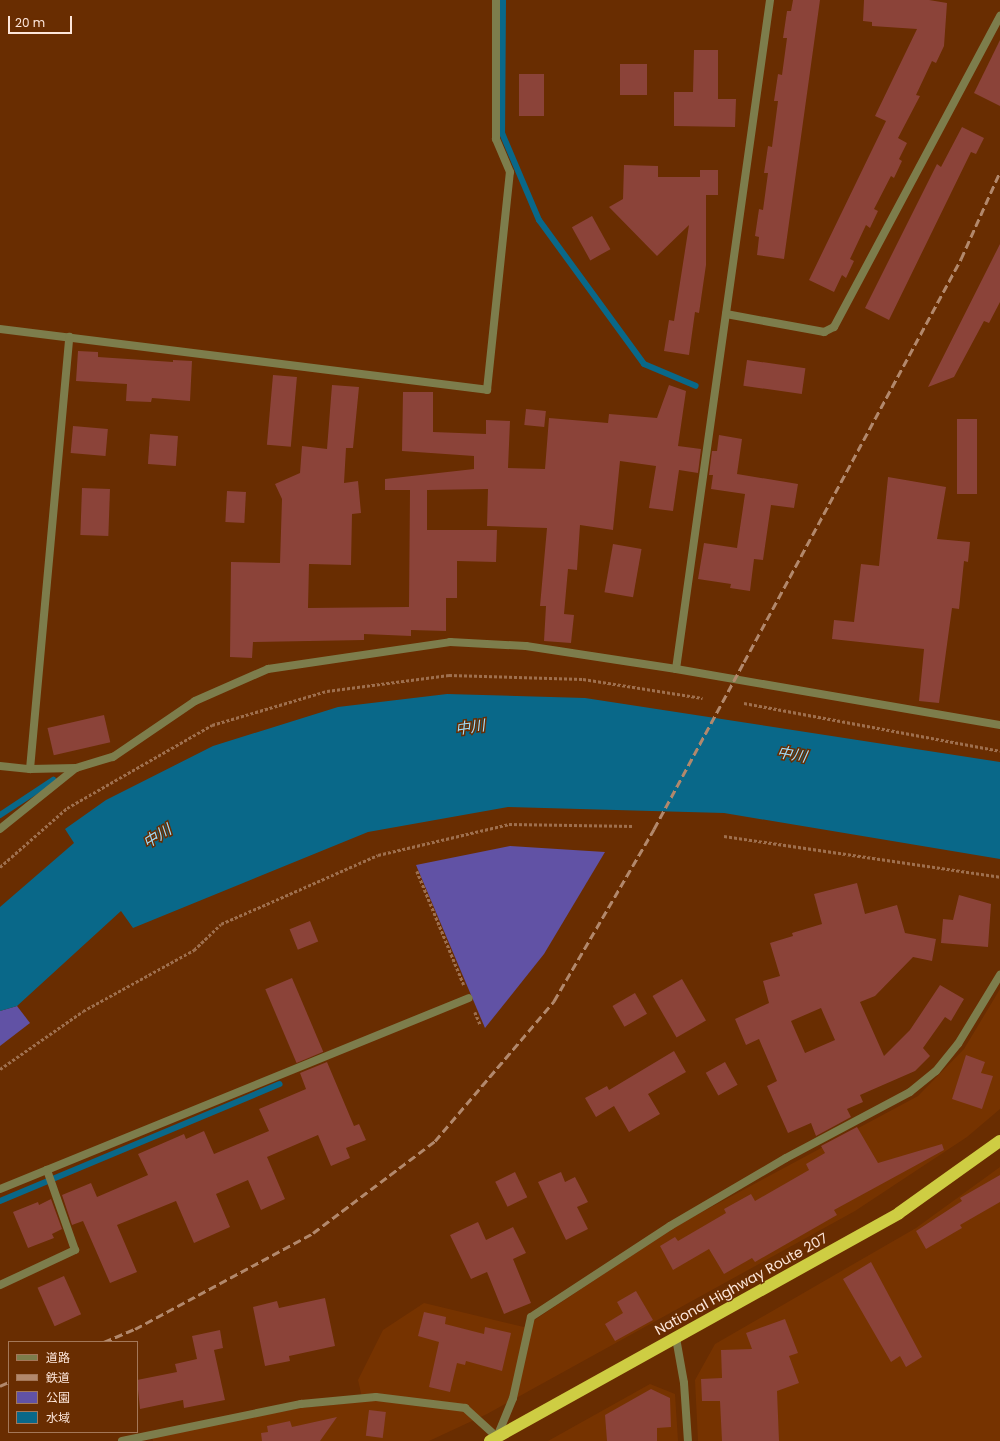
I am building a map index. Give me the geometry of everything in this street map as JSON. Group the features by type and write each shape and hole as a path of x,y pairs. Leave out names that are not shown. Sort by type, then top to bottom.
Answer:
{"highway":[{"name":"National Highway Route 207","path":"493,1439 899,1213 1000,1141"}],"street":[{"path":"0,328 487,390 510,172 496,139 496,0"},
{"path":"676,669 770,0"},
{"path":"726,314 824,332 834,327 1000,16"},
{"path":"30,769 69,337"},
{"path":"0,766 30,769 76,768 113,757 195,701 268,669 450,642 526,646 676,669 1000,725"},
{"path":"0,828 76,768"},
{"path":"122,1441 301,1404 376,1396 465,1408 493,1439 512,1398 531,1317 670,1226 786,1158 910,1092 936,1071 958,1044 1000,975"},
{"path":"0,1189 469,998"},
{"path":"0,1285 75,1250 47,1170"},
{"path":"676,1338 684,1382 688,1441"}],"path":[{"path":"0,867 67,808 212,725 327,691 449,675 584,678 703,698"},
{"path":"744,703 1000,751"},
{"path":"0,1069 83,1011 194,950 221,924 378,855 509,824 634,826"},
{"path":"724,836 1000,877"},
{"path":"417,871 480,1024"}],"shaded area":[{"path":"1000,989 1000,1109 967,1137 855,1211 487,1414 429,1441 153,1441 152,1436 301,1408 363,1402 358,1380 383,1330 424,1303 524,1327 676,1226 918,1096 964,1049"},
{"path":"1000,1167 1000,1441 698,1441 695,1380 715,1344 916,1228"},
{"path":"650,1384 675,1394 678,1441 548,1441"}],"green space":[{"path":"510,846 605,852 544,954 485,1028 416,865"},
{"path":"17,1006 30,1023 0,1046 0,1011"}],"water":[{"name":"中川","path":"447,694 585,698 1000,762 1000,859 724,813 508,807 368,832 133,928 121,911 17,1006 0,1011 0,907 74,843 65,829 106,800 213,746 338,707"}],"building":[{"path":"793,0 820,0 784,259 757,255 759,237 755,236 759,209 763,210 768,173 764,173 768,146 772,147 778,101 774,101 778,74 782,75 787,38 783,38 787,11 791,11"},
{"path":"864,0 929,0 947,3 944,46 936,63 932,61 916,95 920,96 898,138 907,143 899,159 902,161 894,178 891,176 874,209 878,211 870,228 866,225 850,259 854,261 846,278 842,275 834,292 809,280 886,121 875,116 917,29 872,26 872,22 863,21"},
{"path":"1000,40 1000,106 974,93"},
{"path":"694,50 718,50 718,99 736,99 735,127 674,126 674,92 693,92"},
{"path":"620,64 647,64 647,95 620,95"},
{"path":"519,74 544,74 544,116 519,116"},
{"path":"962,127 984,138 976,154 971,152 889,320 865,308 937,164 941,167"},
{"path":"624,165 658,166 658,177 700,177 700,170 718,170 718,195 706,195 706,265 699,313 695,312 689,355 664,351 669,320 674,321 689,225 657,256 609,207 623,199"},
{"path":"592,216 610,249 590,260 572,227"},
{"path":"1000,244 1000,302 989,323 984,321 954,377 928,387"},
{"path":"78,351 98,352 98,357 173,362 173,360 192,361 190,401 152,398 151,402 126,401 127,384 76,381"},
{"path":"747,360 805,368 802,394 743,386"},
{"path":"273,375 297,377 291,447 267,445"},
{"path":"332,385 359,387 353,448 346,448 344,483 358,481 361,513 352,514 351,565 309,564 308,608 409,607 410,490 385,490 385,479 474,469 474,456 402,451 403,392 433,392 433,432 486,434 486,420 510,421 508,468 545,469 549,418 608,423 609,414 657,418 669,385 686,391 678,446 701,449 698,473 679,470 673,511 649,508 656,466 620,461 613,530 580,525 577,570 568,569 564,614 574,615 571,643 544,641 546,606 540,606 547,528 487,526 488,489 427,490 427,530 497,530 496,562 457,561 457,598 446,598 446,631 411,630 411,636 364,634 364,640 253,642 252,658 230,657 231,562 280,563 282,499 275,484 300,473 302,446 327,449"},
{"path":"526,409 546,411 544,427 524,425"},
{"path":"957,419 977,419 977,494 957,494"},
{"path":"73,426 108,429 106,456 71,453"},
{"path":"150,434 178,436 176,466 148,464"},
{"path":"719,435 742,439 737,474 798,484 794,508 771,505 763,560 754,559 750,591 730,588 731,584 698,579 704,543 737,548 745,494 711,489 713,475 709,475 712,451 717,451"},
{"path":"888,477 946,487 937,539 970,542 968,562 964,561 959,609 952,608 939,703 919,701 924,649 832,639 834,620 854,622 861,564 879,566"},
{"path":"82,488 110,489 108,536 80,535"},
{"path":"227,491 246,492 244,523 225,522"},
{"path":"613,544 642,549 633,597 604,592"},
{"path":"104,715 110,742 54,755 47,728"},
{"path":"857,883 865,914 897,905 905,933 936,939 932,961 913,957 875,996 860,1002 884,1056 910,1030 940,985 964,999 951,1021 945,1017 923,1048 930,1056 915,1071 860,1095 863,1102 847,1109 851,1117 816,1136 811,1123 788,1133 767,1086 777,1081 759,1039 746,1045 735,1019 769,1003 763,981 780,976 770,943 793,936 792,933 822,924 814,894","holes":["821,1008 835,1040 805,1053 791,1021"]},
{"path":"959,895 991,904 988,947 941,943 943,919 953,920"},
{"path":"310,921 318,941 298,950 290,929"},
{"path":"292,978 323,1052 297,1063 265,989"},
{"path":"682,979 706,1021 677,1038 653,996"},
{"path":"635,993 647,1014 624,1027 612,1006"},
{"path":"674,1051 686,1072 648,1094 660,1114 629,1132 614,1106 596,1117 585,1098 607,1086 609,1090"},
{"path":"966,1055 985,1062 981,1073 993,1076 982,1109 952,1099"},
{"path":"327,1062 354,1126 359,1124 366,1140 346,1148 350,1158 331,1166 318,1135 267,1157 285,1199 261,1210 248,1180 216,1194 230,1227 194,1243 176,1201 117,1225 137,1272 110,1283 83,1221 72,1225 62,1195 91,1183 97,1197 148,1175 138,1154 184,1134 186,1139 204,1131 214,1154 269,1131 259,1109 306,1089 300,1073"},
{"path":"725,1062 738,1085 718,1095 706,1073"},
{"path":"857,1127 878,1163 942,1144 944,1150 834,1210 837,1215 755,1262 752,1258 724,1274 709,1249 673,1270 660,1246 675,1237 678,1241 726,1213 724,1209 751,1194 755,1201 809,1170 806,1164 825,1153 821,1146"},
{"path":"515,1172 527,1197 508,1207 495,1182"},
{"path":"561,1172 565,1182 575,1177 588,1202 577,1207 588,1229 566,1240 538,1182"},
{"path":"1000,1175 1000,1202 960,1225 962,1228 926,1249 916,1231 962,1201 960,1198"},
{"path":"51,1199 62,1229 52,1234 54,1238 28,1248 13,1212 38,1202 39,1205"},
{"path":"478,1222 486,1240 513,1227 526,1253 513,1259 531,1303 504,1314 487,1272 471,1279 450,1235"},
{"path":"871,1262 922,1357 906,1367 900,1356 891,1362 843,1279"},
{"path":"64,1276 81,1314 55,1326 38,1288"},
{"path":"636,1291 653,1320 615,1341 605,1324 623,1313 617,1302"},
{"path":"325,1298 335,1346 289,1356 290,1361 265,1366 253,1307 277,1301 279,1308"},
{"path":"424,1312 446,1317 445,1324 484,1334 485,1327 511,1333 502,1371 466,1361 465,1365 457,1363 450,1392 429,1387 439,1342 418,1336"},
{"path":"785,1319 798,1353 789,1356 799,1383 777,1391 779,1441 722,1441 720,1401 702,1401 701,1379 722,1378 721,1350 752,1349 746,1333"},
{"path":"220,1330 223,1348 214,1350 225,1400 184,1408 183,1400 140,1409 138,1380 177,1372 175,1364 197,1359 192,1336"},
{"path":"651,1389 670,1398 671,1427 657,1428 657,1441 607,1441 605,1415"},
{"path":"369,1410 386,1412 383,1438 366,1436"},
{"path":"337,1417 320,1441 262,1441 261,1433 268,1432 267,1426 290,1421 292,1427"}],"waterway":[{"path":"503,0 502,133 539,220 644,364 696,386"},
{"path":"0,815 53,780"},
{"path":"0,1201 280,1084"}],"railway":[{"path":"106,1341 135,1329 313,1233 435,1141 554,1001 654,829 961,259 1000,172"},
{"path":"0,1386 8,1382"}]}
